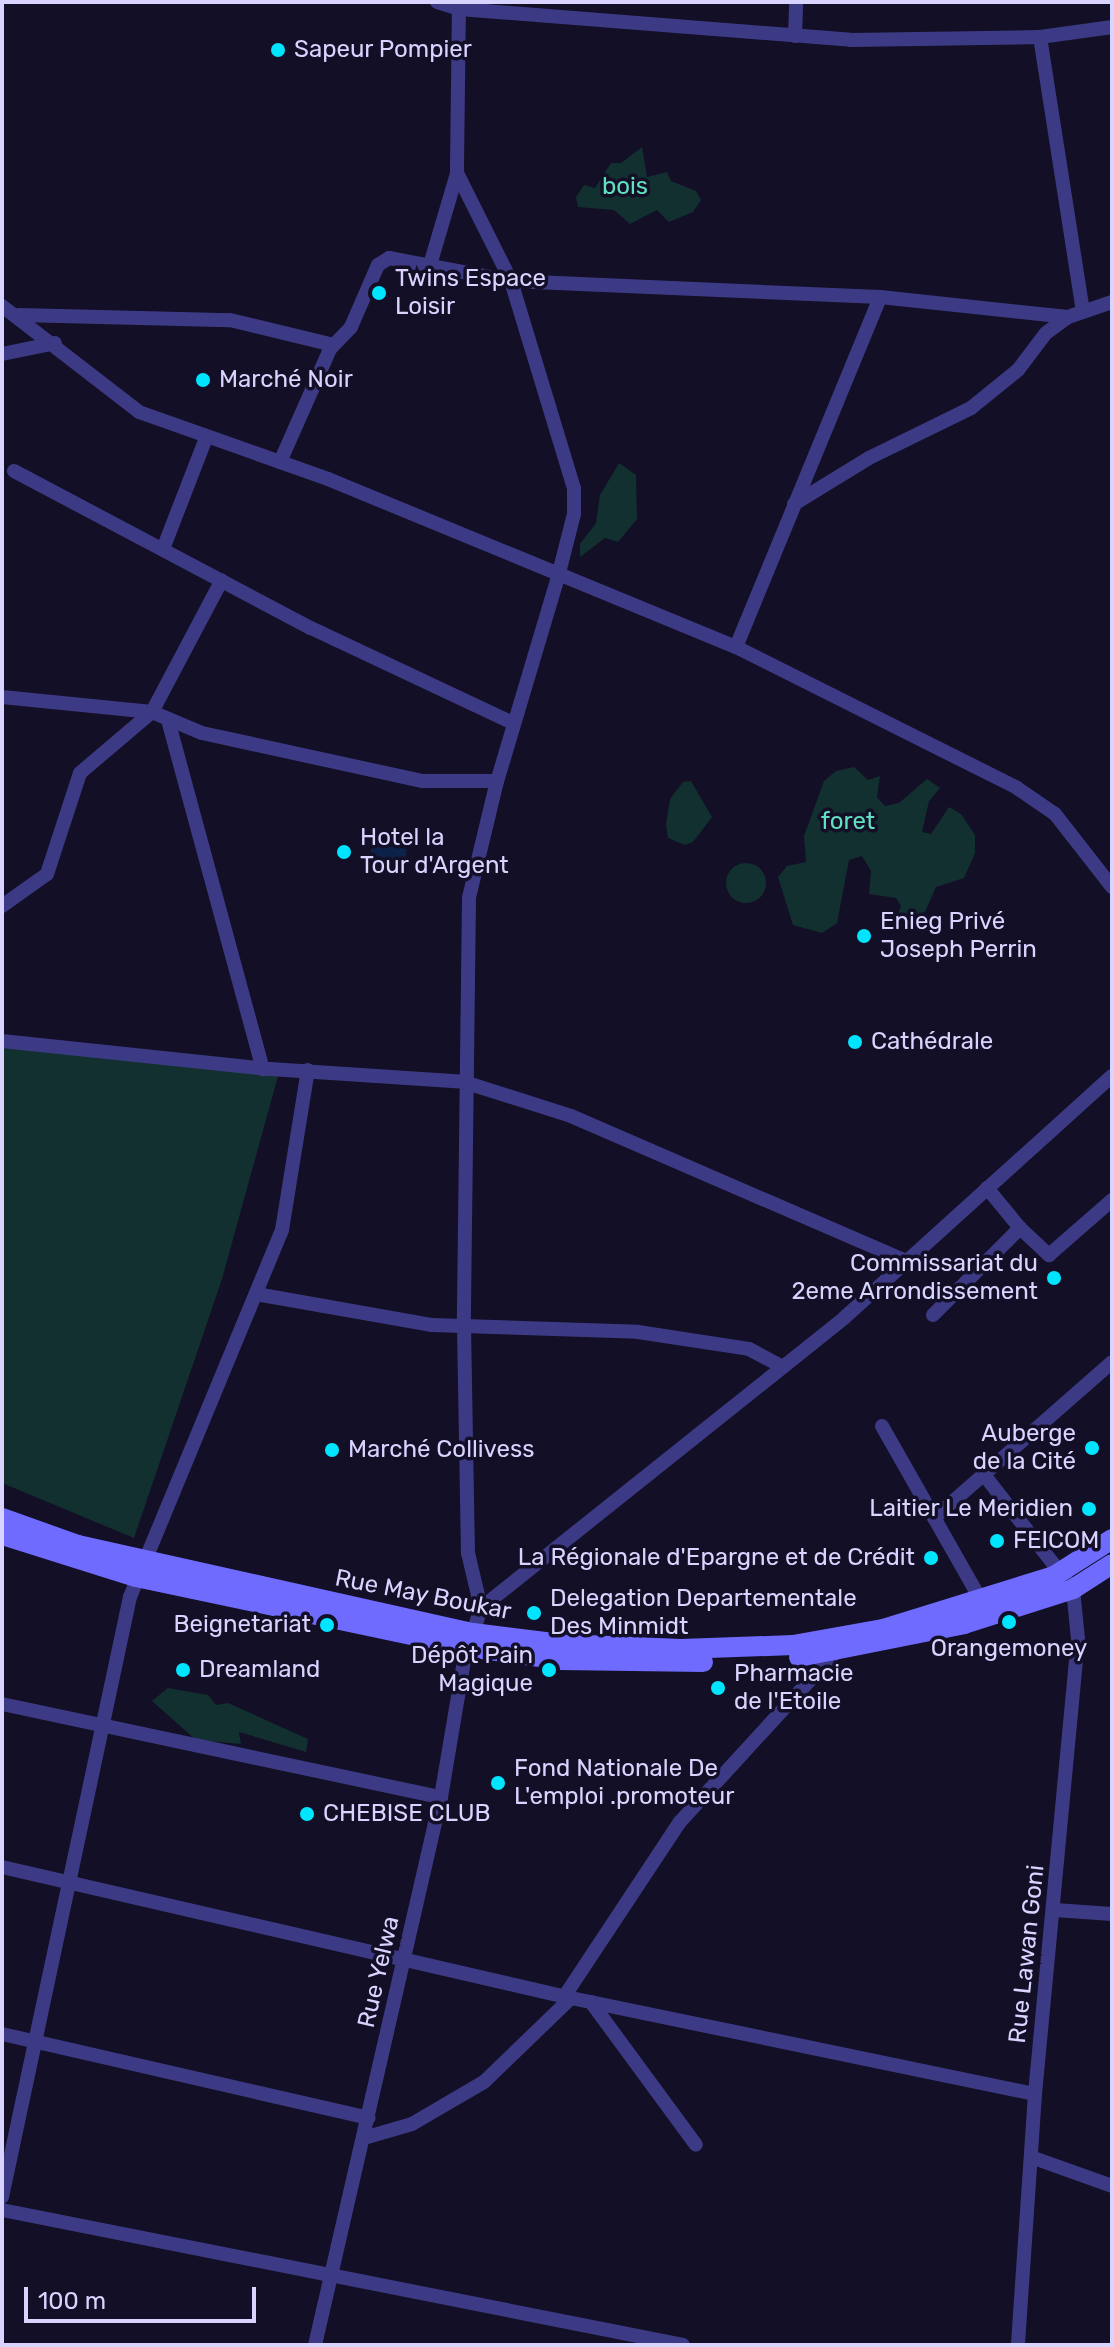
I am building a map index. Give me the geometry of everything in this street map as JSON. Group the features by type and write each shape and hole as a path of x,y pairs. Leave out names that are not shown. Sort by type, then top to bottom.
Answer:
{"main road":[{"name":"Rue May Boukar","path":"2,1518 140,1568"},
{"name":"Rue May Boukar","path":"2,1535 471,1640 604,1662 834,1654 964,1624 1112,1564"},
{"name":"Rue May Boukar","path":"471,1640 629,1647 793,1645 883,1629 1067,1580 1112,1539"}],"street":[{"path":"437,2 795,36 918,41 1040,37 1112,27"},
{"path":"794,4 795,36"},
{"path":"430,265 457,173 459,6"},
{"path":"1040,37 1083,312"},
{"path":"457,173 511,281 574,488 574,514 558,577 513,723 469,898 464,1082 464,1326 468,1553 481,1608 909,1262 1112,1076"},
{"path":"280,462 299,408 333,345 351,327 378,265 389,258 511,281 880,297 1068,317"},
{"path":"736,647 880,297"},
{"path":"794,504 869,458 971,408 1018,370 1046,333 1068,317 1112,302"},
{"path":"2,306 55,343 112,395 206,438 280,462 736,647 1035,798 1055,814 1112,887"},
{"path":"19,315 230,320 333,345"},
{"path":"2,354 55,343"},
{"path":"163,549 206,438"},
{"path":"14,471 325,635 513,723"},
{"path":"2,906 47,874 55,861 80,773 152,712 222,580"},
{"path":"2,697 152,712 202,733 423,781 497,781"},
{"path":"168,720 263,1069"},
{"path":"2,1041 263,1069 464,1082 571,1116 909,1262"},
{"path":"2,2197 101,1727 140,1568 256,1294 287,1208 308,1070"},
{"path":"987,1188 1020,1228 1049,1255 1112,1200"},
{"path":"933,1315 1020,1228"},
{"path":"256,1294 376,1317 464,1326 638,1332 749,1349 781,1366"},
{"path":"934,1518 1112,1362"},
{"path":"882,1426 982,1602"},
{"path":"985,1476 1067,1580"},
{"name":"Rue Lawan Goni","path":"1018,2345 1035,2094 1055,1910 1078,1639 1067,1580"},
{"name":"Rue Yelwa","path":"315,2345 441,1797 471,1640 481,1608"},
{"path":"364,2138 412,2124 484,2082 567,1998 679,1823 834,1654"},
{"path":"2,1704 441,1797"},
{"path":"2,1867 567,1998 1035,2094"},
{"path":"1055,1910 1112,1914"},
{"path":"591,2002 696,2145"},
{"path":"2,2034 368,2118"},
{"path":"1031,2157 1112,2186"},
{"path":"2,2210 683,2345"}],"green space":[{"name":"bois","path":"642,147 647,177 667,172 671,181 696,191 701,200 693,212 669,222 657,210 630,224 614,210 578,207 576,197 584,185 595,188 611,163 621,163"},
{"path":"619,463 636,475 637,519 618,542 605,538 580,557 580,544 596,523 600,495"},
{"name":"foret","path":"854,767 868,780 880,776 877,797 885,806 899,803 927,779 940,788 929,801 922,832 931,834 949,807 961,814 975,835 975,853 964,878 936,887 925,912 896,919 901,906 896,898 869,894 871,871 862,856 849,860 837,923 822,933 793,925 778,877 787,866 806,862 804,836 824,781 836,771"},
{"path":"691,781 712,817 693,842 685,845 668,838 666,825 670,799 683,782"},
{"path":"746,863 760,869 766,883 760,897 746,903 732,897 726,883 732,869"},
{"path":"2,1046 278,1076 222,1279 134,1538 2,1483"},
{"path":"168,1688 208,1695 216,1705 228,1703 308,1739 306,1752 239,1732 241,1744 196,1740 152,1701"}],"water":[{"path":"372,844 407,849 405,862 370,856"}],"place":[{"name":"Sapeur Pompier","path":"278,50"},
{"name":"Twins Espace Loisir","path":"379,293"},
{"name":"Marché Noir","path":"203,380"},
{"name":"Hotel la Tour d'Argent","path":"344,852"},
{"name":"Enieg Privé Joseph Perrin","path":"864,936"},
{"name":"Cathédrale","path":"855,1042"},
{"name":"Commissariat du 2eme Arrondissement","path":"1054,1278"},
{"name":"Auberge de la Cité","path":"1092,1448"},
{"name":"Marché Collivess","path":"332,1450"},
{"name":"Laitier Le Meridien","path":"1089,1509"},
{"name":"FEICOM","path":"997,1541"},
{"name":"La Régionale d'Epargne et de Crédit","path":"931,1558"},
{"name":"Delegation Departementale Des Minmidt","path":"534,1613"},
{"name":"Orangemoney","path":"1009,1622"},
{"name":"Beignetariat","path":"327,1625"},
{"name":"Dreamland","path":"183,1670"},
{"name":"Dépôt Pain Magique","path":"549,1670"},
{"name":"Pharmacie de l'Etoile","path":"718,1688"},
{"name":"Fond Nationale De L'emploi .promoteur","path":"498,1783"},
{"name":"CHEBISE CLUB","path":"307,1814"}]}
